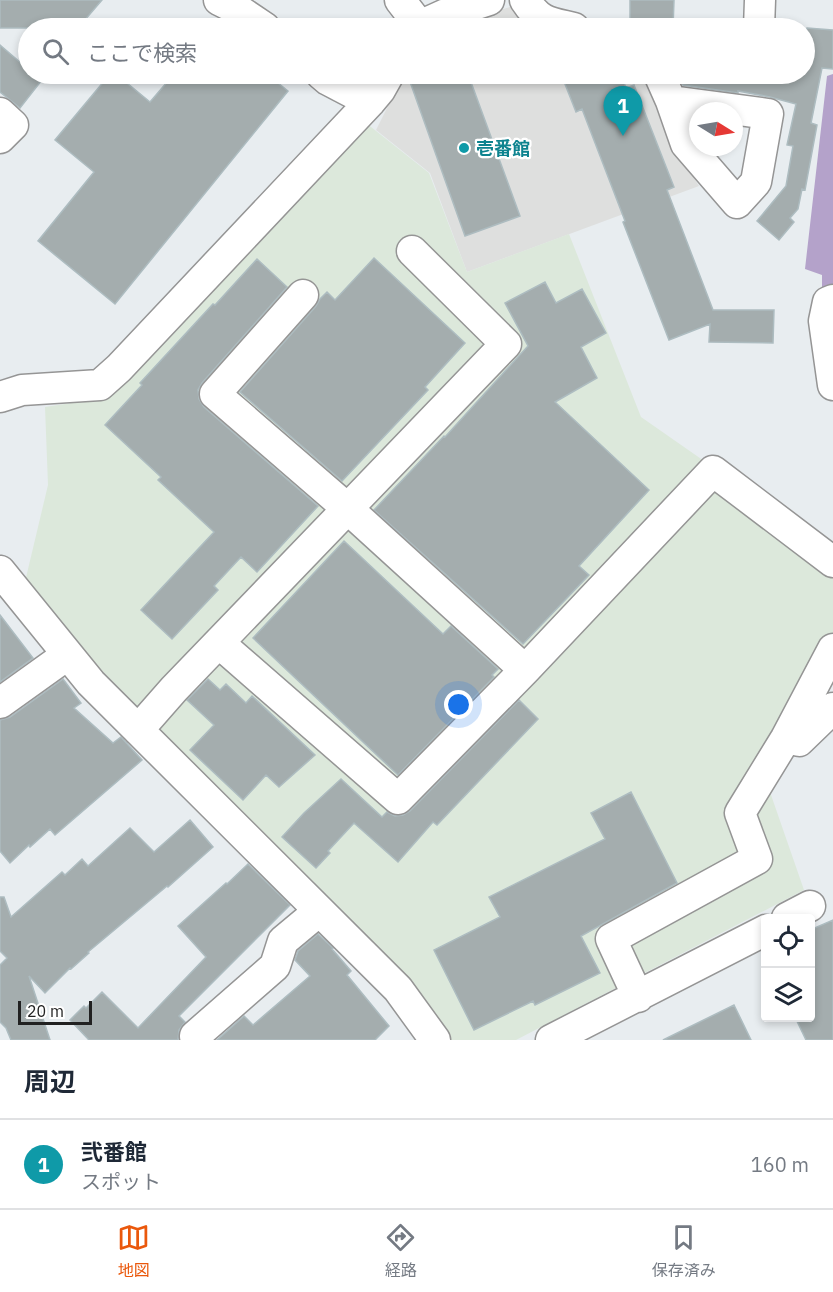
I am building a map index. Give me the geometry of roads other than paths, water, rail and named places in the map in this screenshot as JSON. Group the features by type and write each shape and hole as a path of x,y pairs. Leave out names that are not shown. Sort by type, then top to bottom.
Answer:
{"street":[{"path":"219,0 250,18"},
{"path":"400,0 411,18"},
{"path":"437,18 489,0"},
{"path":"525,0 541,18"},
{"path":"759,18 760,0"},
{"path":"336,84 370,102"},
{"path":"0,397 22,390 100,385 119,369 370,102 383,84"},
{"path":"663,84 671,101"},
{"path":"0,113 13,125 0,138"},
{"path":"138,730 506,344 412,251"},
{"path":"303,295 215,394 348,509 525,670"},
{"path":"833,300 828,302 824,321 833,385"},
{"path":"219,643 398,800 525,670 713,471 833,562"},
{"path":"0,571 91,683 398,989 435,1040"},
{"path":"638,996 610,939 757,859 740,813 786,738 833,650"},
{"path":"0,703 67,655"},
{"path":"786,738 799,741 833,708"},
{"path":"195,1036 275,966 283,941 319,911"},
{"path":"551,1040 761,932"}],"place":[{"name":"弐番館","path":"623,136"},
{"name":"壱番館","path":"464,148"}]}
